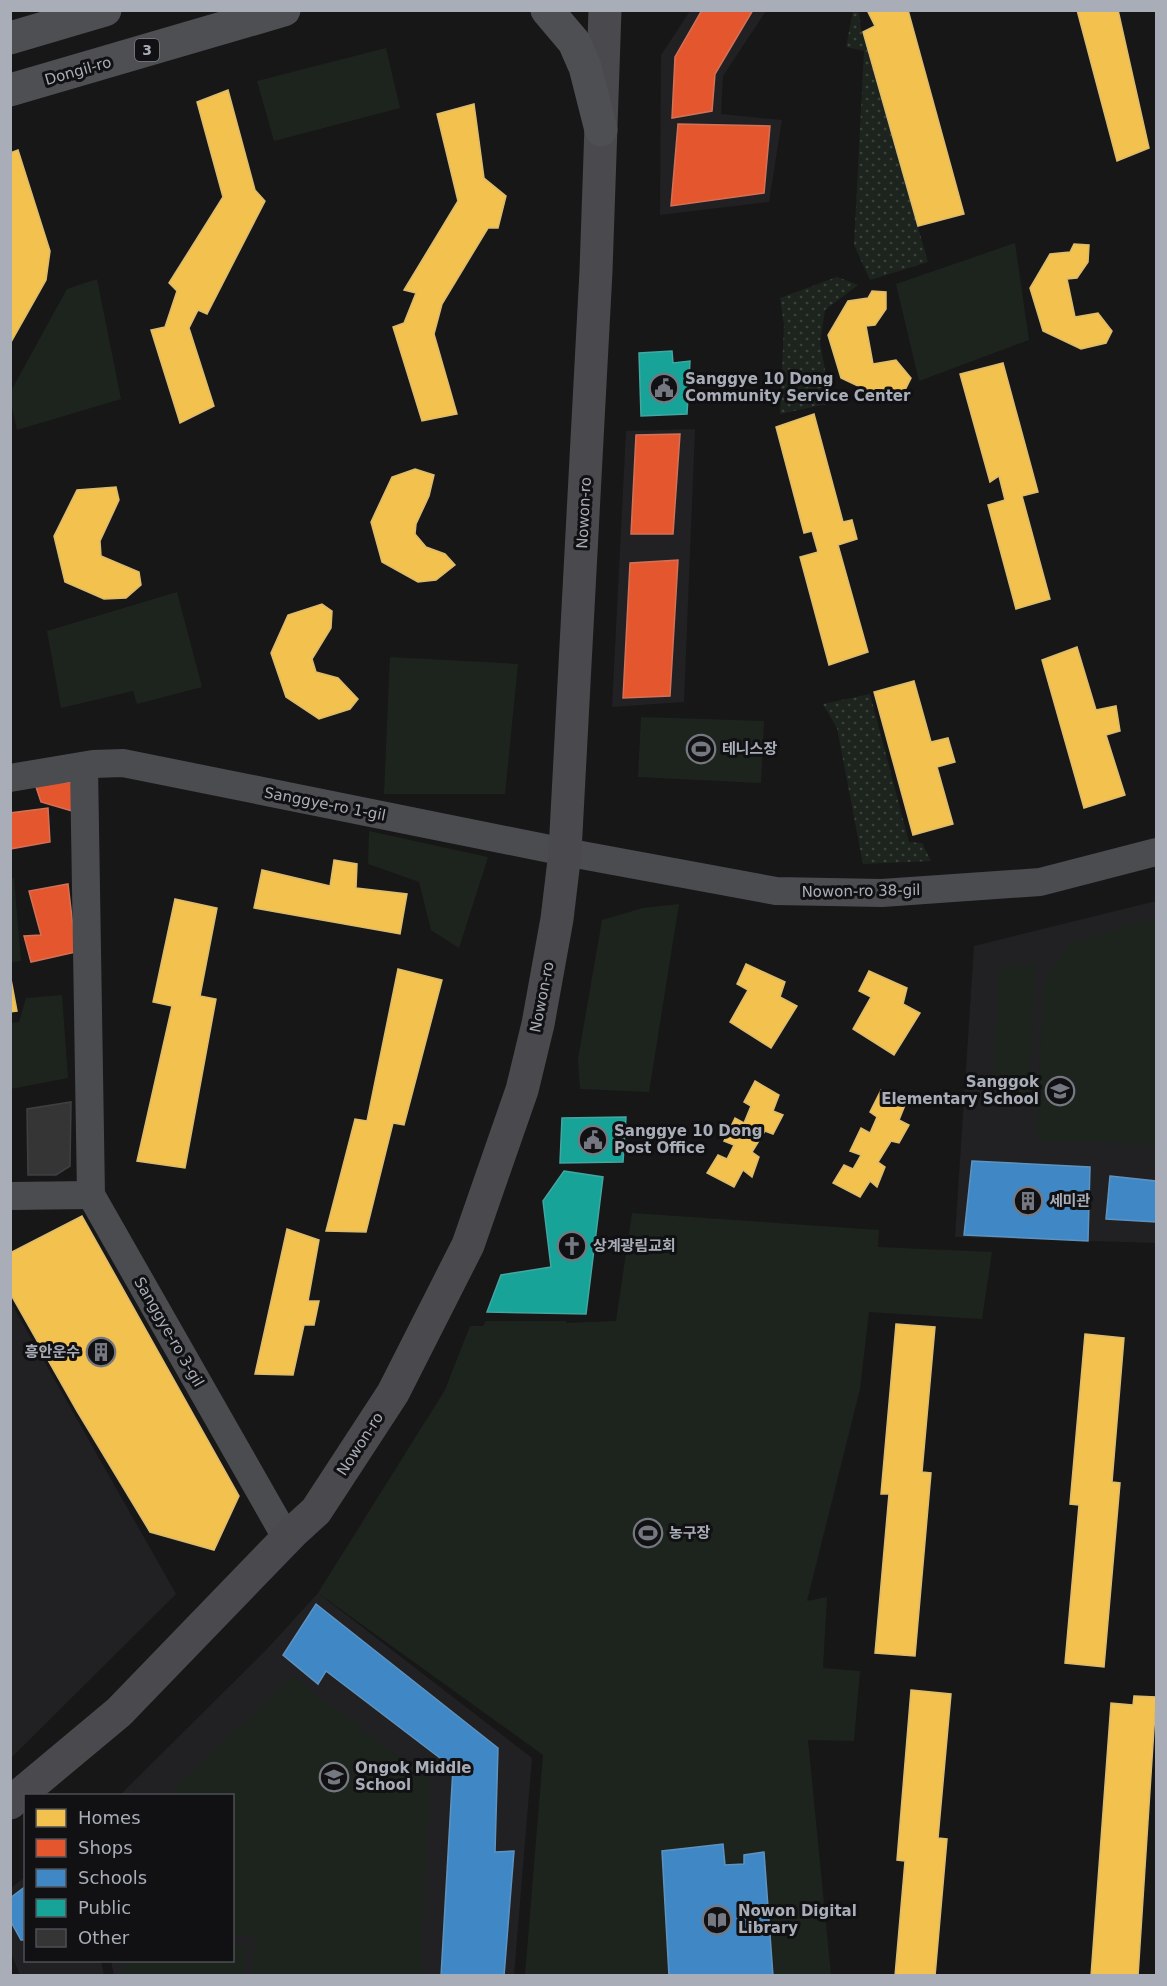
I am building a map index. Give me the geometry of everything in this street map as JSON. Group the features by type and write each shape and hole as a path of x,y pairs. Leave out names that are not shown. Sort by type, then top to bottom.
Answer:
{"main road":[{"path":"10,38 105,10"},
{"name":"Dongil-ro","path":"10,90 284,10"},
{"path":"547,10 574,42 585,68 601,130"},
{"name":"Nowon-ro","path":"10,1803 119,1712 316,1511 393,1393 468,1245 522,1090 538,1024 555,931 565,852 596,271 605,10"}],"street":[{"name":"Sanggye-ro 1-gil","path":"10,778 84,766 123,763 565,852"},
{"path":"10,1196 91,1195 84,766"},
{"name":"Nowon-ro 38-gil","path":"565,852 776,891 882,893 1040,882 1156,852"},
{"name":"Sanggye-ro 3-gil","path":"91,1195 287,1539"}],"shaded area":[{"path":"690,11 766,11 723,76 721,114 782,120 769,202 660,215 661,55"},
{"path":"853,11 859,11 861,29 928,262 870,280 854,245 864,51 846,47"},
{"path":"386,48 400,108 274,141 257,81"},
{"path":"1015,243 1029,340 919,381 896,284"},
{"path":"837,277 858,285 825,310 820,343 831,403 780,414 784,325 780,298"},
{"path":"97,279 121,399 17,430 11,404 11,391 67,289"},
{"path":"695,429 684,702 612,707 626,431"},
{"path":"177,592 202,687 137,704 133,691 61,708 47,631"},
{"path":"390,657 518,664 505,794 384,794"},
{"path":"870,694 909,842 922,843 931,861 863,864 837,728 823,704"},
{"name":"테니스장","path":"641,717 764,721 761,783 638,777"},
{"path":"369,831 488,857 459,948 431,930 419,882 368,864"},
{"path":"14,878 21,961 11,962 10,879"},
{"name":"Sanggok Elementary School","path":"1156,901 1156,1243 955,1237 974,946"},
{"path":"679,904 649,1092 580,1089 578,1059 602,920 643,908"},
{"path":"1156,918 1156,1144 1037,1140 1043,987 1070,943"},
{"path":"1035,965 1029,1099 992,1101 999,968"},
{"path":"62,995 68,1078 11,1089 11,1023 19,1022 26,998"},
{"path":"632,1213 879,1230 878,1247 992,1252 982,1319 869,1312 860,1389 807,1601 827,1597 823,1668 860,1671 854,1741 808,1740 831,1975 525,1975 543,1755 318,1593 445,1390 470,1326 483,1326 486,1321 566,1321 566,1323 616,1321"},
{"path":"10,1301 176,1594 11,1758 10,1757"},
{"name":"Ongok Middle School","path":"318,1593 532,1758 514,1975 114,1976 111,1962 234,1962 234,1794 121,1794 267,1649"},
{"path":"293,1677 430,1781 420,1975 251,1975 256,1937 234,1935 234,1794 168,1794"},
{"path":"24,1878 24,1962 101,1962 104,1975 20,1975 11,1953 11,1888"},
{"path":"234,1946 247,1947 243,1975 123,1975 125,1962 234,1962"}],"building: Homes":[{"path":"867,10 908,10 964,214 918,226 863,32 875,26"},
{"path":"1077,10 1118,10 1149,148 1117,161"},
{"path":"228,90 255,190 265,201 207,314 198,310 189,328 214,406 180,423 151,330 165,327 177,291 169,283 223,197 197,102"},
{"path":"474,104 484,178 506,196 498,228 488,228 442,304 434,334 457,414 422,421 393,327 404,323 416,293 404,290 458,201 437,114"},
{"path":"18,150 50,251 46,280 10,344 10,153"},
{"path":"1074,244 1089,245 1088,262 1077,278 1067,279 1075,317 1098,313 1112,331 1106,343 1081,349 1043,331 1030,288 1050,254 1070,252"},
{"path":"872,291 886,292 886,309 875,325 866,326 873,364 896,360 911,378 905,390 879,396 841,378 828,335 848,301 868,298"},
{"path":"1003,363 1038,492 1022,496 1050,599 1016,609 988,505 1005,500 999,476 990,482 960,374"},
{"path":"814,414 843,522 852,520 857,539 838,545 868,652 829,665 800,557 818,552 812,531 804,533 776,427"},
{"path":"415,469 434,475 429,496 416,524 415,534 426,547 445,554 455,565 436,580 418,582 382,562 371,522 392,477"},
{"path":"116,487 119,500 100,541 101,556 139,572 141,585 126,598 104,599 65,582 54,536 77,490"},
{"path":"322,604 332,611 331,628 312,659 316,672 338,678 358,699 350,709 319,719 286,697 271,653 288,615"},
{"path":"1077,647 1096,710 1116,706 1120,731 1106,735 1125,795 1084,808 1042,660"},
{"path":"914,681 931,742 948,738 955,762 937,767 953,824 913,835 874,692"},
{"path":"334,860 357,864 356,888 407,894 400,934 254,908 262,870 330,886"},
{"path":"175,899 217,908 200,996 216,999 185,1168 137,1161 172,1006 153,1002"},
{"path":"746,964 785,982 780,997 797,1006 771,1048 730,1022 748,990 737,984"},
{"path":"398,969 442,980 404,1125 393,1123 366,1232 326,1231 355,1119 367,1121"},
{"path":"869,971 907,988 903,1004 920,1013 894,1055 853,1029 871,997 859,991"},
{"path":"10,974 17,1011 10,1012"},
{"path":"755,1081 779,1095 773,1111 783,1115 773,1134 765,1131 752,1152 759,1157 752,1177 743,1170 734,1187 707,1173 718,1155 727,1159 734,1145 724,1141 735,1118 744,1123 751,1106 744,1102"},
{"path":"881,1090 905,1105 899,1120 909,1125 899,1143 891,1141 878,1162 885,1167 877,1187 870,1181 860,1197 833,1183 844,1165 853,1169 861,1155 850,1151 861,1128 870,1133 877,1117 870,1112"},
{"name":"흥안운수","path":"82,1216 239,1496 214,1550 150,1532 77,1411 10,1293 10,1253"},
{"path":"287,1229 319,1240 308,1301 319,1301 314,1325 304,1325 293,1375 255,1374"},
{"path":"896,1324 935,1327 922,1472 931,1473 915,1656 875,1653 889,1494 881,1494"},
{"path":"1085,1334 1124,1338 1112,1482 1120,1483 1104,1667 1065,1663 1079,1505 1070,1504"},
{"path":"911,1690 951,1694 938,1838 947,1839 935,1976 895,1976 905,1861 897,1860"},
{"path":"1134,1696 1156,1697 1138,1976 1091,1976 1111,1703 1133,1705"}],"building: Shops":[{"path":"702,10 753,10 715,74 712,111 672,118 675,57"},
{"path":"678,124 770,126 764,193 671,206"},
{"path":"680,434 673,534 631,534 636,435"},
{"path":"678,560 670,696 623,698 630,563"},
{"path":"72,782 72,811 41,802 35,784"},
{"path":"48,808 50,842 10,849 10,813"},
{"path":"68,884 76,952 31,962 24,936 41,935 29,891"}],"building: Schools":[{"name":"세미관","path":"972,1161 1090,1167 1088,1241 964,1235"},
{"path":"1110,1176 1156,1181 1156,1222 1106,1219"},
{"path":"316,1604 498,1748 495,1852 514,1851 504,1976 441,1976 453,1768 326,1671 318,1684 283,1655"},
{"name":"Nowon Digital Library","path":"723,1844 725,1865 744,1864 744,1855 764,1852 773,1976 669,1976 662,1851"},
{"path":"24,1888 24,1940 21,1940 10,1920 10,1898"}],"building: Public":[{"name":"Sanggye 10 Dong Community Service Center","path":"672,351 673,363 690,361 687,414 641,416 639,353"},
{"name":"Sanggye 10 Dong Post Office","path":"626,1117 623,1162 560,1163 562,1118"},
{"name":"상계광림교회","path":"564,1171 603,1177 586,1314 487,1312 501,1275 551,1267 543,1201"}],"building: Other":[{"path":"71,1102 70,1166 56,1175 28,1175 27,1109"}],"place":[{"name":"Sanggye 10 Dong Community Service Center","path":"664,388"},
{"name":"테니스장","path":"701,749"},
{"name":"Sanggok Elementary School","path":"1060,1091"},
{"name":"Sanggye 10 Dong Post Office","path":"593,1140"},
{"name":"세미관","path":"1028,1201"},
{"name":"상계광림교회","path":"572,1246"},
{"name":"흥안운수","path":"101,1352"},
{"name":"농구장","path":"648,1533"},
{"name":"Ongok Middle School","path":"334,1777"},
{"name":"Nowon Digital Library","path":"717,1920"}]}
